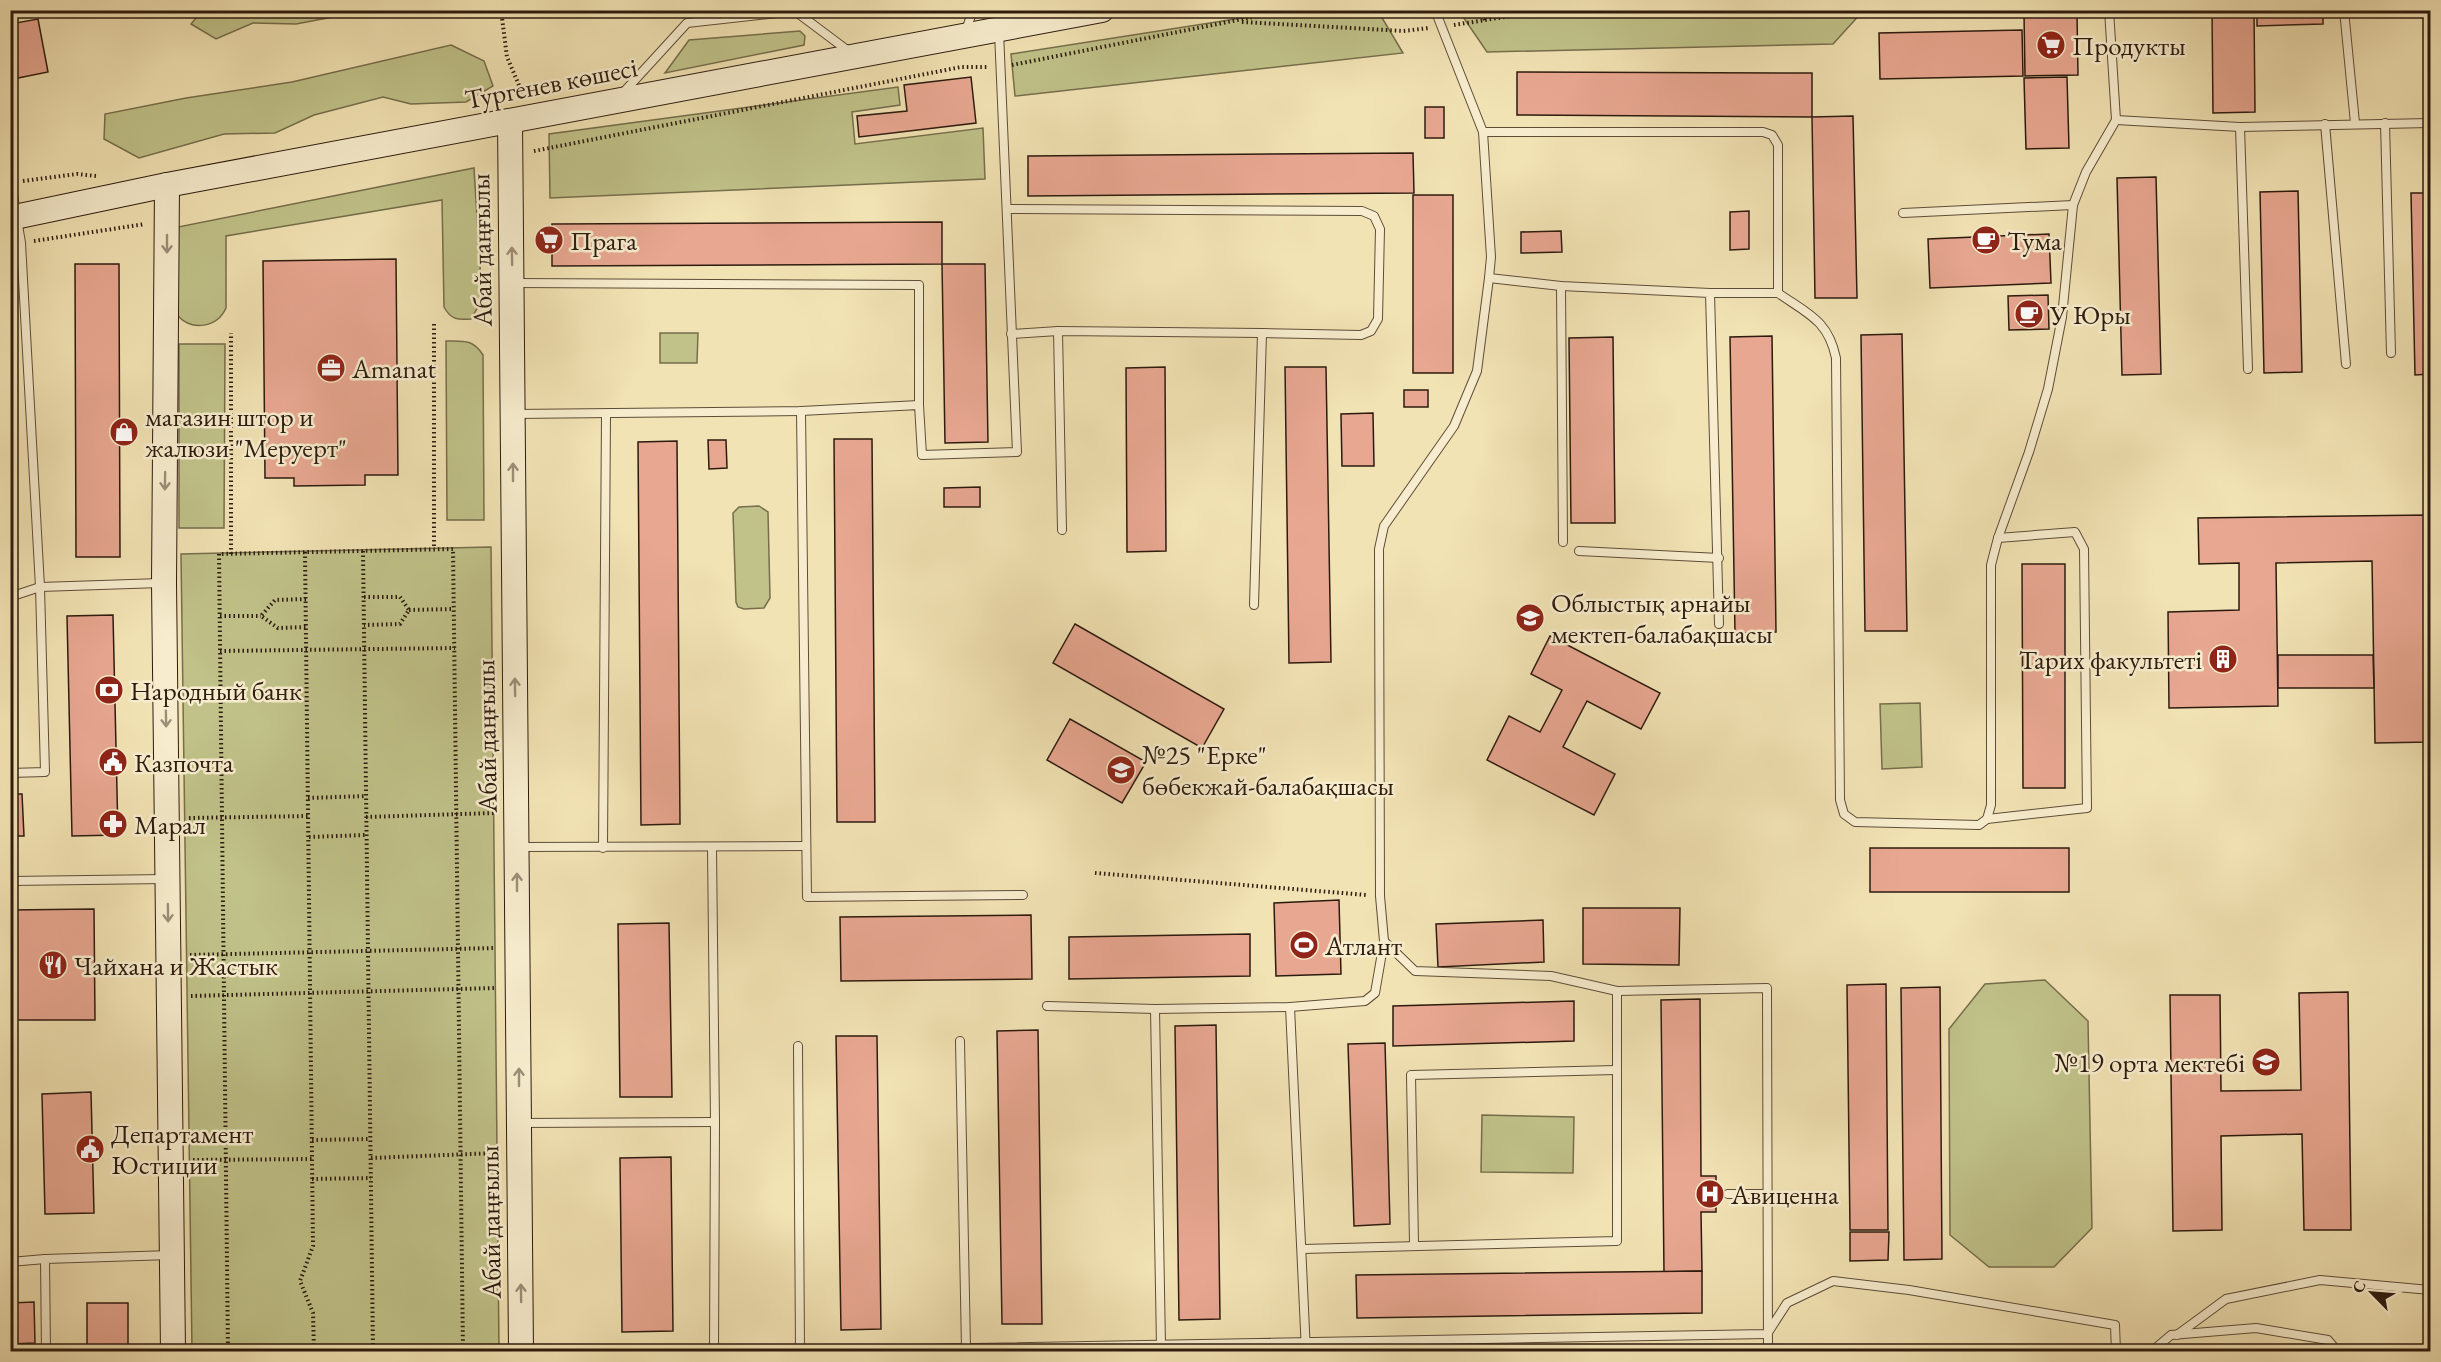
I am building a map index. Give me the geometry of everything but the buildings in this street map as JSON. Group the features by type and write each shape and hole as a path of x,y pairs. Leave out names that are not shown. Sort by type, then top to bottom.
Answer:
{"main road":[{"name":"Тургенев көшесі","path":"14,217 167,185 1102,10"},
{"name":"Абай даңғылы","path":"521,1350 512,283 522,119"},
{"path":"167,185 165,583 173,1352"}],"lane":[{"path":"963,37 973,10"},
{"path":"1047,1006 1155,1009 1290,1007 1365,1001 1375,993 1384,941 1380,896 1378,549 1384,526 1454,426 1477,371 1491,257 1484,132 1435,10"},
{"path":"1988,819 1991,805 1991,565 2048,389 2062,317 2073,205 2086,172 2116,120 2109,10"},
{"path":"2344,10 2355,123"},
{"path":"616,101 687,23 795,11 857,57"},
{"path":"512,283 919,285 919,405 922,455 1017,452 999,31"},
{"path":"2116,120 2240,127 2430,123"},
{"path":"2385,123 2391,353"},
{"path":"2325,124 2346,364"},
{"path":"2240,127 2248,369"},
{"path":"1484,132 1763,132 1772,135 1778,144 1778,293"},
{"path":"10,177 14,217 21,243 40,586 45,772 10,772"},
{"path":"1903,213 2073,205"},
{"path":"1007,209 1362,211 1374,216 1380,229 1378,319 1371,332 1360,335 1058,331 1011,334"},
{"path":"1489,278 1561,286 1710,293 1778,293 1819,321 1831,337 1836,358 1840,800 1844,814 1855,822 1979,825 1988,819 2087,808 2084,549 2075,532 1998,538"},
{"path":"1561,286 1563,542"},
{"path":"1710,293 1719,624"},
{"path":"1058,331 1062,530"},
{"path":"1254,605 1262,333"},
{"path":"513,414 801,411 919,405"},
{"path":"801,411 807,897 1023,895"},
{"path":"603,848 606,414"},
{"path":"1579,551 1719,558"},
{"path":"10,597 40,586 165,583"},
{"path":"517,847 806,846"},
{"path":"712,848 715,1122 714,1351"},
{"path":"10,881 168,879"},
{"path":"1384,941 1415,971 1551,976 1617,991 1767,988 1768,1352"},
{"path":"1303,1249 1414,1244 1617,1241 1617,991"},
{"path":"1290,1007 1306,1347"},
{"path":"1155,1009 1161,1346"},
{"path":"960,1041 966,1348"},
{"path":"798,1046 800,1351"},
{"path":"1414,1244 1411,1075 1616,1070"},
{"path":"519,1124 715,1122"},
{"path":"1728,1194 1767,1194"},
{"path":"10,1262 172,1255"},
{"path":"45,1259 46,1352"},
{"path":"2177,1335 2226,1299 2320,1280 2430,1290"},
{"path":"1767,1334 1787,1303 1833,1281 1909,1290 2115,1325 2116,1352"},
{"path":"2151,1352 2171,1335 2256,1328 2328,1340 2338,1352"},
{"path":"521,1350 800,1351 1161,1346 1306,1347 1412,1341 1767,1334"},
{"path":"1412,1341 1412,1352"}],"path":[{"path":"501,10 507,57 522,119"},
{"path":"534,151 961,67 1001,67 1288,10"},
{"path":"1482,10 1485,21"},
{"path":"1235,21 1403,31 1485,21 1548,10"},
{"path":"21,243 167,220"},
{"path":"434,324 434,549"},
{"path":"231,333 231,554"},
{"path":"228,1352 219,554 453,549 463,1352"},
{"path":"363,551 373,1352"},
{"path":"305,552 313,1246 300,1281 313,1313 314,1352"},
{"path":"364,597 400,597 409,610"},
{"path":"261,616 275,600 306,599"},
{"path":"409,610 454,609"},
{"path":"364,625 400,624 409,610"},
{"path":"220,616 261,616 278,628 306,627"},
{"path":"220,651 454,648"},
{"path":"308,798 366,796"},
{"path":"366,817 494,813"},
{"path":"184,818 308,816"},
{"path":"309,837 366,835"},
{"path":"1095,873 1380,896"},
{"path":"187,956 495,948"},
{"path":"187,996 496,988"},
{"path":"312,1140 370,1139"},
{"path":"371,1158 496,1153"},
{"path":"189,1160 312,1159"},
{"path":"312,1179 371,1178"}],"green space":[{"path":"202,11 365,11 296,24 253,23 216,39 191,24"},
{"path":"1287,11 1378,11 1403,53 1015,96 1011,54"},
{"path":"1459,11 1863,11 1833,44 1487,52"},
{"path":"800,31 805,36 804,45 665,73 689,40"},
{"path":"451,45 484,61 493,86 466,102 411,104 383,97 314,115 275,133 224,134 139,158 104,139 105,114 186,98 292,82"},
{"path":"898,87 900,105 852,112 855,144 983,128 985,179 550,198 549,134"},
{"path":"474,168 482,300 471,319 455,318 444,307 442,200 226,236 226,308 222,315 217,320 204,325 190,324 178,316 178,227"},
{"path":"660,333 698,333 697,363 660,363"},
{"path":"446,341 463,341 471,344 483,355 484,520 447,520"},
{"path":"179,344 225,344 224,528 179,528"},
{"path":"759,506 768,512 770,598 764,608 744,609 738,607 736,602 733,513 739,507"},
{"path":"491,547 499,1351 192,1351 181,554"},
{"path":"1920,703 1922,767 1882,769 1880,704"},
{"path":"2045,980 2088,1021 2092,1228 2054,1267 1989,1267 1950,1235 1949,1029 1985,984"},
{"path":"1482,1115 1574,1117 1573,1173 1481,1172"}],"place":[{"name":"Продукты","path":"2051,45"},
{"name":"Прага","path":"549,240"},
{"name":"Тума","path":"1986,240"},
{"name":"У Юры","path":"2029,314"},
{"name":"Amanat","path":"331,368"},
{"name":"магазин штор и жалюзи \"Меруерт\"","path":"124,432"},
{"name":"Облыстық арнайы мектеп-балабақшасы","path":"1530,618"},
{"name":"Тарих факультеті","path":"2223,659"},
{"name":"Народный банк","path":"109,690"},
{"name":"Казпочта","path":"113,762"},
{"name":"№25 \"Ерке\" бөбекжай-балабақшасы","path":"1121,770"},
{"name":"Марал","path":"113,824"},
{"name":"Атлант","path":"1304,945"},
{"name":"Чайхана и Жастык","path":"53,965"},
{"name":"№19 орта мектебі","path":"2266,1062"},
{"name":"Департамент Юстиции","path":"90,1149"},
{"name":"Авиценна","path":"1710,1194"}]}
